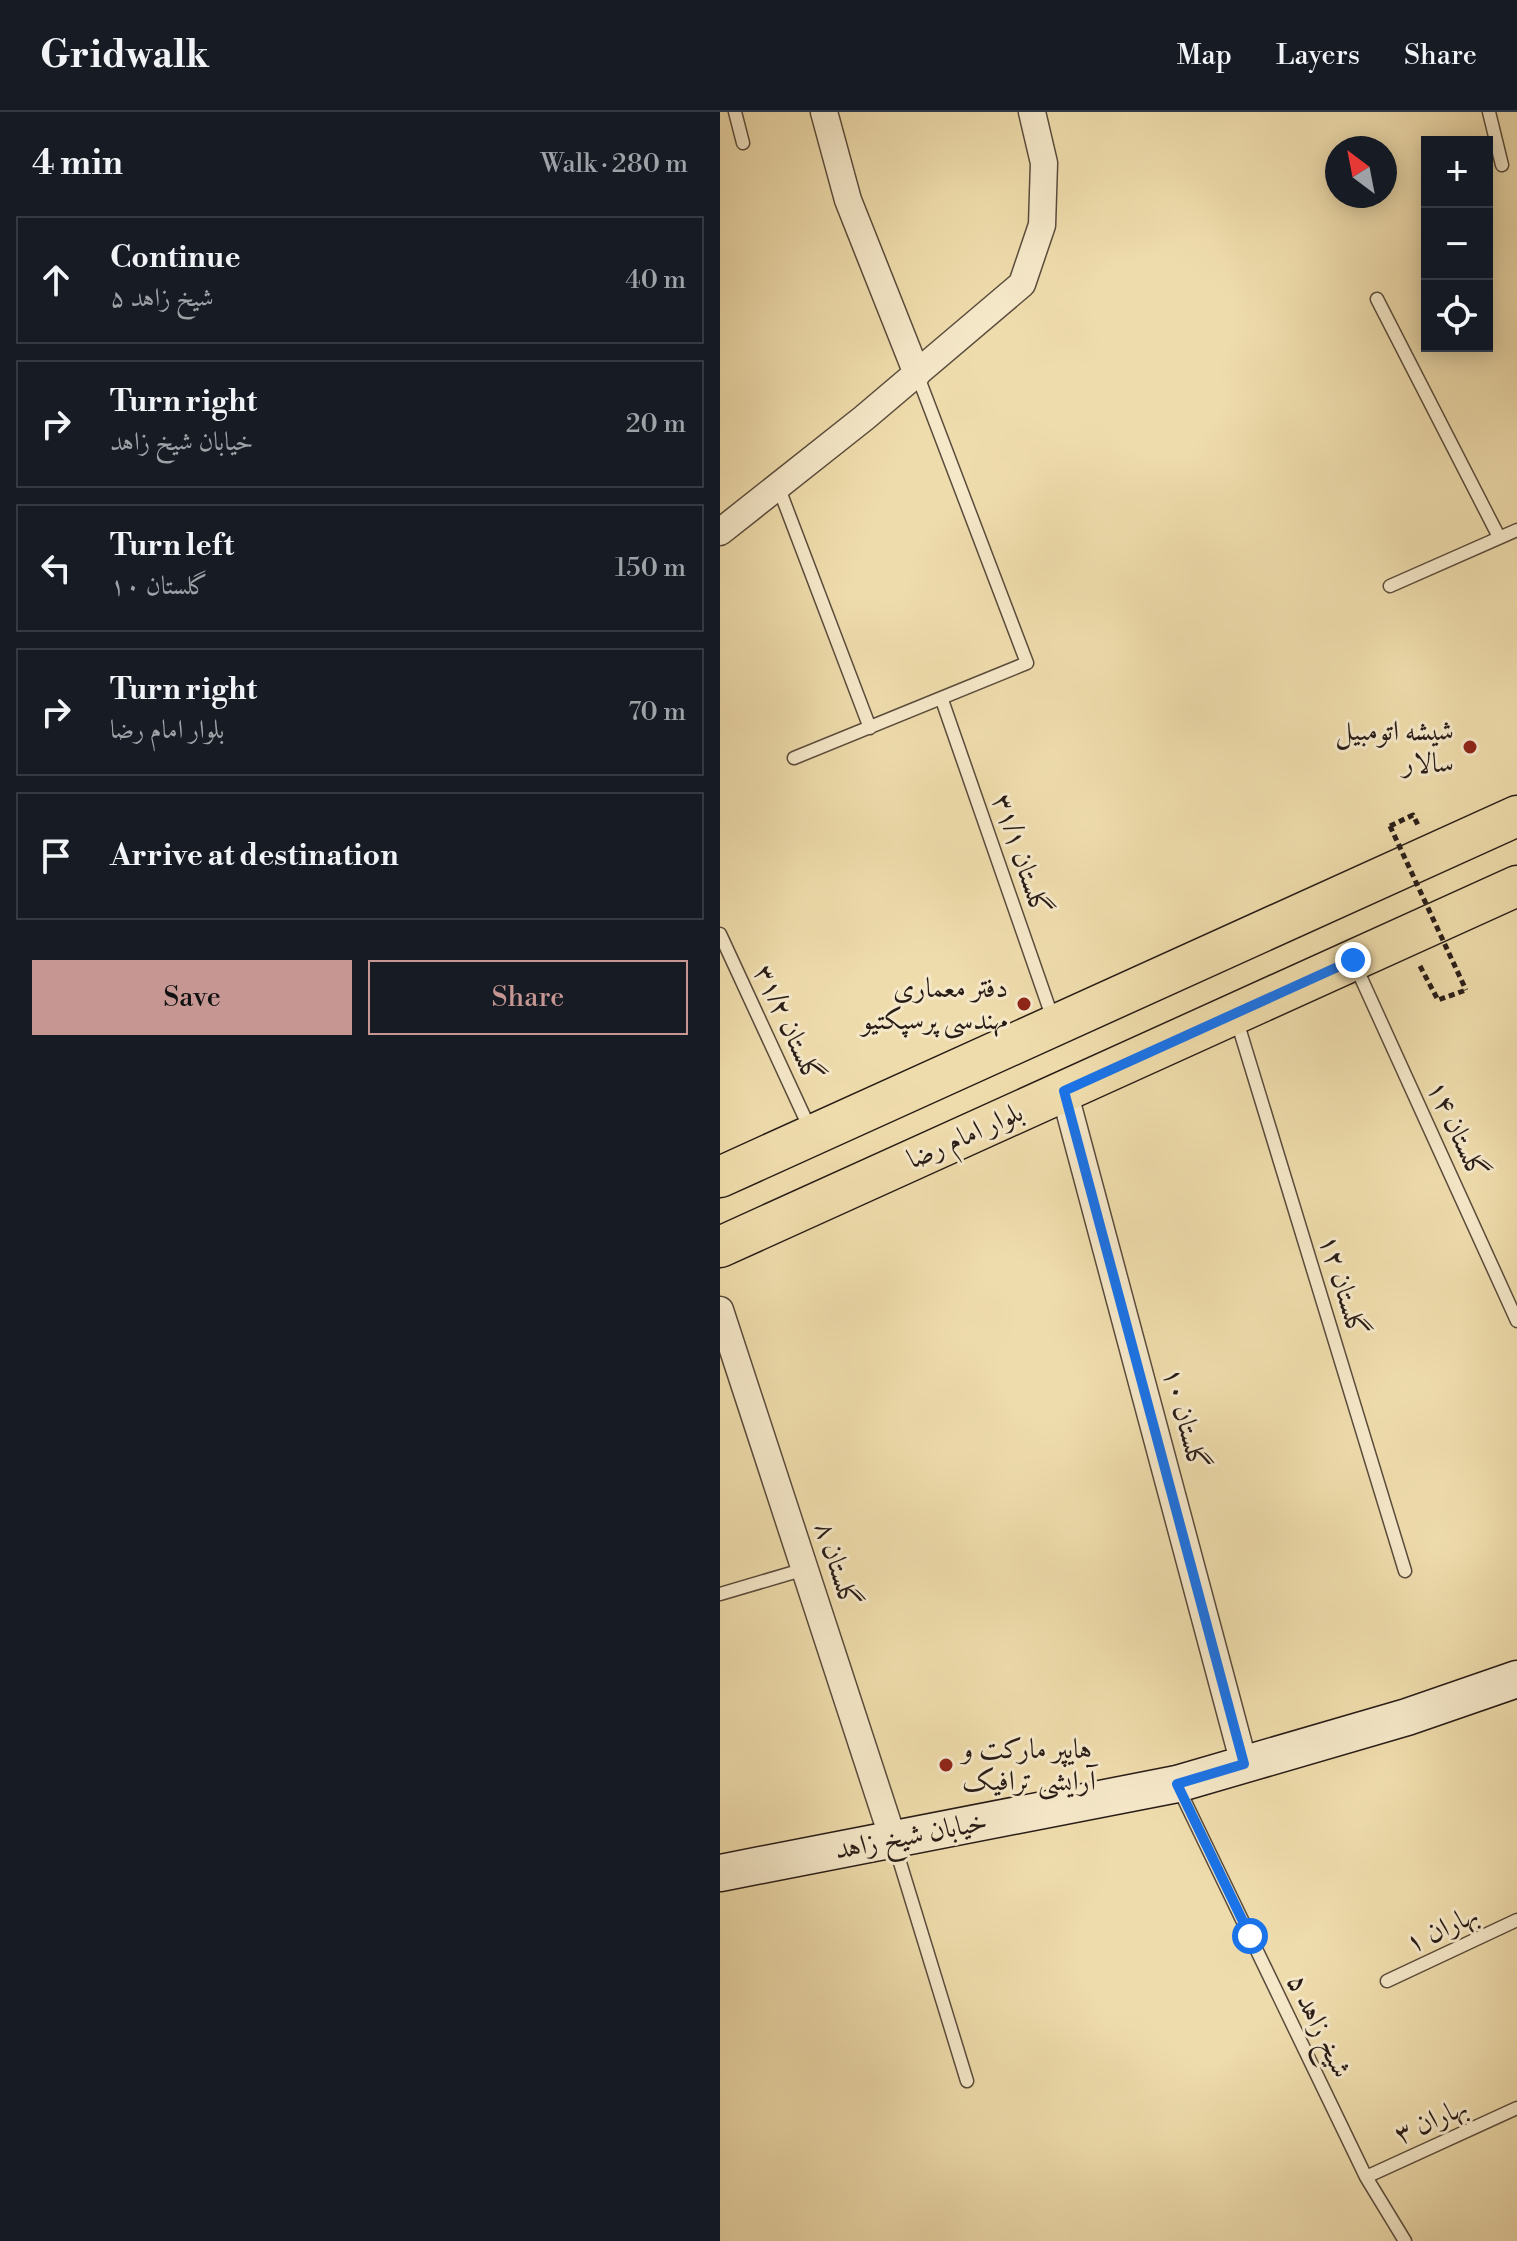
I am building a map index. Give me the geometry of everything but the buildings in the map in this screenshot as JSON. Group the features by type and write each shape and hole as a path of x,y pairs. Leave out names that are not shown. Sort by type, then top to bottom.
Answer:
{"main road":[{"path":"720,1177 1517,816"},
{"path":"1479,834 1511,889"},
{"name":"بلوار امام رضا","path":"720,1247 1511,889"}],"street":[{"path":"824,112 848,200 917,374"},
{"path":"720,532 917,374 1022,284 1042,225 1044,163 1032,112"},
{"name":"گلستان ۱۰","path":"1064,1091 1244,1764"},
{"name":"گلستان ۸","path":"720,1310 893,1839"},
{"name":"خیابان شیخ زاهد","path":"720,1873 1177,1784 1407,1717 1517,1679"}],"lane":[{"path":"735,112 743,143"},
{"path":"1489,112 1502,165"},
{"path":"1377,299 1499,537"},
{"path":"794,758 1027,663 917,374"},
{"path":"778,486 870,728"},
{"path":"1390,586 1517,530"},
{"name":"گلستان ۳۱/۱","path":"942,700 1055,1025"},
{"name":"گلستان ۳۱/۲","path":"720,934 813,1135"},
{"name":"گلستان ۱۴","path":"1353,960 1517,1321"},
{"name":"گلستان ۱۲","path":"1235,1014 1405,1571"},
{"path":"720,1594 805,1569"},
{"name":"شیخ زاهد ۵","path":"1177,1784 1366,2177 1405,2241"},
{"path":"893,1839 967,2081"},
{"name":"بهاران ۱","path":"1387,1981 1517,1920"},
{"name":"بهاران ۳","path":"1366,2177 1517,2108"}],"path":[{"path":"1413,815 1390,826 1466,990 1438,1000"}],"place":[{"name":"شیشه اتومبیل سالار","path":"1470,747"},
{"name":"دفتر معماری مهندسی پرسپکتیو","path":"1024,1004"},
{"name":"هایپر مارکت و آرایشی ترافیک","path":"946,1765"}],"route":[{"path":"1250,1936 1177,1784 1244,1764 1064,1091 1353,960"}]}
